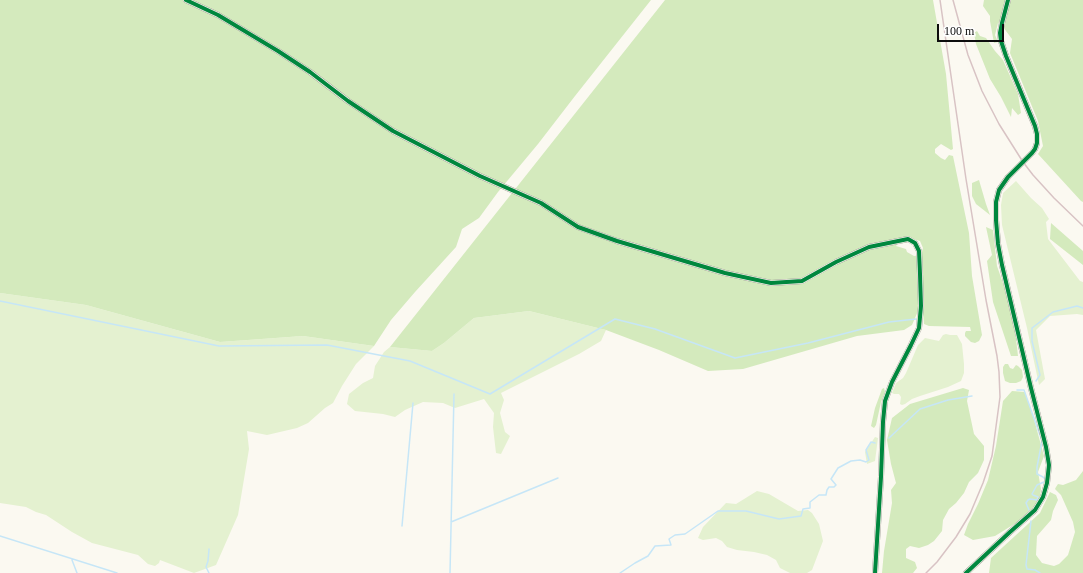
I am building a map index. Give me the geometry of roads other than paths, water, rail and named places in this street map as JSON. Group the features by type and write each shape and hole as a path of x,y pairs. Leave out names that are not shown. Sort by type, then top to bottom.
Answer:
{"street":[{"path":"186,0 218,15 278,51 310,72 348,102 393,131 480,176 541,203 578,227 617,241 725,273 771,282 802,281 836,262 869,247 908,239 915,243 919,251 921,306 919,328 892,382 885,401 875,573"},
{"path":"966,573 1035,510 1043,497 1047,483 1049,465 998,244 996,202 999,190 1008,177 1035,150 1037,143 1035,126 1001,41 1000,33 1008,0"}],"waterway":[{"path":"0,301 219,346 327,345 410,361 490,394 615,319 655,329 735,358 808,343 889,322 916,319"},
{"path":"1036,381 1040,375 1032,341 1032,328 1053,312 1077,306 1083,308"},
{"path":"1017,390 1024,390 1042,441 1037,474 1043,477 1045,481 1037,485 1032,494 1038,497 1037,500 1030,499 1026,503 1029,510"},
{"path":"450,573 454,394"},
{"path":"889,438 920,409 948,400 972,396"},
{"path":"402,526 413,403"},
{"path":"620,573 648,556 655,546 671,545 669,539 675,535 685,534 718,511 746,511 779,519 801,516 803,509 810,508 810,502 819,495 826,495 829,487 834,487 836,485 831,479 838,468 851,461 860,460 866,462 869,460 866,450 871,442 875,443"},
{"path":"451,522 558,478"},
{"path":"1031,521 1026,565 1027,569 1035,570 1040,573"},
{"path":"0,536 117,573"},
{"path":"209,549 206,567 209,573"},
{"path":"72,560 77,573"}],"railway":[{"path":"926,573 937,562 956,537 970,514 992,456 1000,397 997,356 966,179 940,0"},
{"path":"953,0 968,55 982,91 999,124 1033,175 1083,226"}]}
